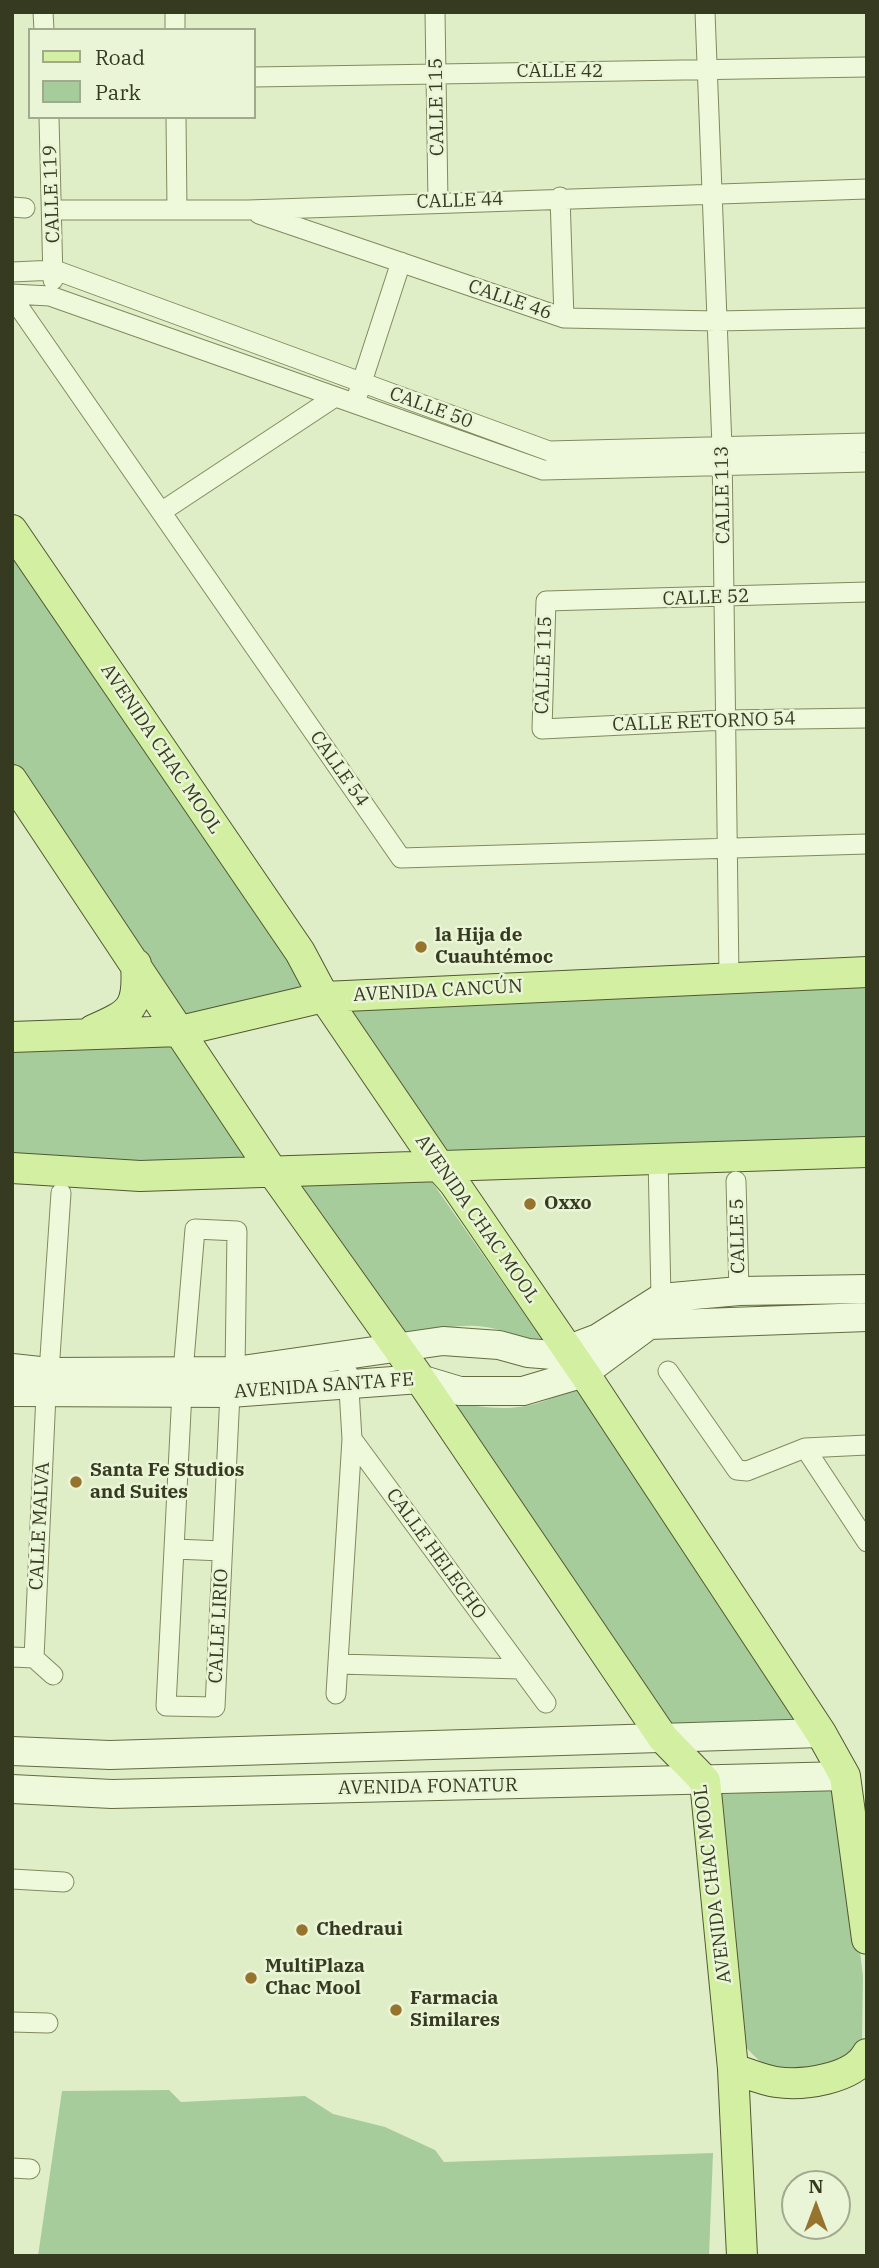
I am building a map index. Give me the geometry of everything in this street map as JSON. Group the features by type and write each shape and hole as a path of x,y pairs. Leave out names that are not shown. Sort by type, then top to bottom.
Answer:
{"main road":[{"name":"AVENIDA CHAC MOOL","path":"12,530 300,952 324,997 450,1172 821,1733 845,1776 867,1938"},
{"name":"AVENIDA CHAC MOOL","path":"12,780 272,1171 420,1378 663,1738 705,1780 733,2069 743,2256"},
{"path":"83,1034 122,1018 132,1007 138,995 136,964"},
{"name":"AVENIDA CANCÚN","path":"12,1037 180,1031 324,997 867,972"},
{"path":"12,1168 140,1175 272,1171 450,1172 658,1157 867,1152"},
{"name":"AVENIDA SANTA FE","path":"576,1362 597,1338 661,1298 739,1291 867,1289"},
{"name":"AVENIDA SANTA FE","path":"12,1392 48,1383 350,1384 420,1378 460,1391 523,1391 649,1325 867,1317"},
{"name":"AVENIDA SANTA FE","path":"233,1382 344,1355 397,1347 472,1341 528,1353 553,1355 576,1362"},
{"name":"AVENIDA SANTA FE","path":"12,1368 48,1383"},
{"name":"AVENIDA FONATUR","path":"12,1751 110,1755 821,1733"},
{"path":"110,1755 112,1794"},
{"name":"AVENIDA FONATUR","path":"12,1789 112,1794 845,1776"},
{"path":"733,2069 777,2082 841,2077 861,2065 867,2054"}],"street":[{"name":"CALLE 115","path":"435,12 438,202"},
{"name":"CALLE 113","path":"705,12 723,468 729,977"},
{"name":"CALLE 42","path":"256,77 867,67"},
{"name":"CALLE 119","path":"49,119 55,270 50,296"},
{"path":"176,119 177,210"},
{"name":"CALLE 44","path":"53,210 248,210 560,197 867,189"},
{"path":"560,197 564,318"},
{"name":"CALLE 46","path":"248,210 564,318 717,321 867,318"},
{"path":"161,512 345,400 362,382 401,262"},
{"name":"CALLE 50","path":"12,272 55,270 549,451 867,443"},
{"name":"CALLE 50","path":"12,296 50,296 543,470 723,468 867,462"},
{"name":"CALLE 54","path":"12,296 401,858 867,844"},
{"name":"CALLE 52","path":"546,601 867,592"},
{"name":"CALLE 115","path":"542,729 546,601"},
{"name":"CALLE RETORNO 54","path":"542,729 726,720 867,718"},
{"path":"658,1157 661,1298"},
{"name":"CALLE 5","path":"736,1181 739,1291"},
{"name":"CALLE MALVA","path":"34,1658 61,1193"},
{"name":"CALLE LIRIO","path":"195,1229 237,1231 233,1382 215,1707 166,1706 183,1383 195,1229"},
{"path":"336,1694 352,1439 350,1384 344,1355"},
{"path":"668,1371 737,1470 747,1471 805,1448 867,1445"},
{"name":"CALLE HELECHO","path":"352,1439 546,1703"},
{"path":"805,1448 867,1542"},
{"path":"175,1549 222,1551"},
{"path":"12,1657 34,1658 53,1675"},
{"path":"338,1664 521,1669"},
{"path":"12,1879 64,1882"},
{"path":"12,2022 48,2023"}],"green space":[{"path":"12,536 311,987 183,1023 12,773"},
{"path":"867,983 867,1147 447,1150 361,1047 348,1006"},
{"path":"12,1038 177,1038 251,1161 12,1168"},
{"path":"432,1182 546,1345 509,1332 478,1326 446,1328 408,1338 297,1183"},
{"path":"575,1385 800,1714 796,1726 674,1730 452,1402 486,1407 516,1407 545,1401"},
{"path":"837,1789 843,1813 863,1976 862,2042 838,2068 787,2072 767,2066 746,2047 720,1794"},
{"path":"169,2090 181,2102 305,2096 333,2114 385,2127 435,2150 444,2162 713,2153 709,2256 38,2256 62,2091"}],"place":[{"name":"la Hija de Cuauhtémoc","path":"421,947"},
{"name":"Oxxo","path":"530,1204"},
{"name":"Santa Fe Studios and Suites","path":"76,1482"},
{"name":"Chedraui","path":"302,1930"},
{"name":"MultiPlaza Chac Mool","path":"251,1978"},
{"name":"Farmacia Similares","path":"396,2010"}]}
